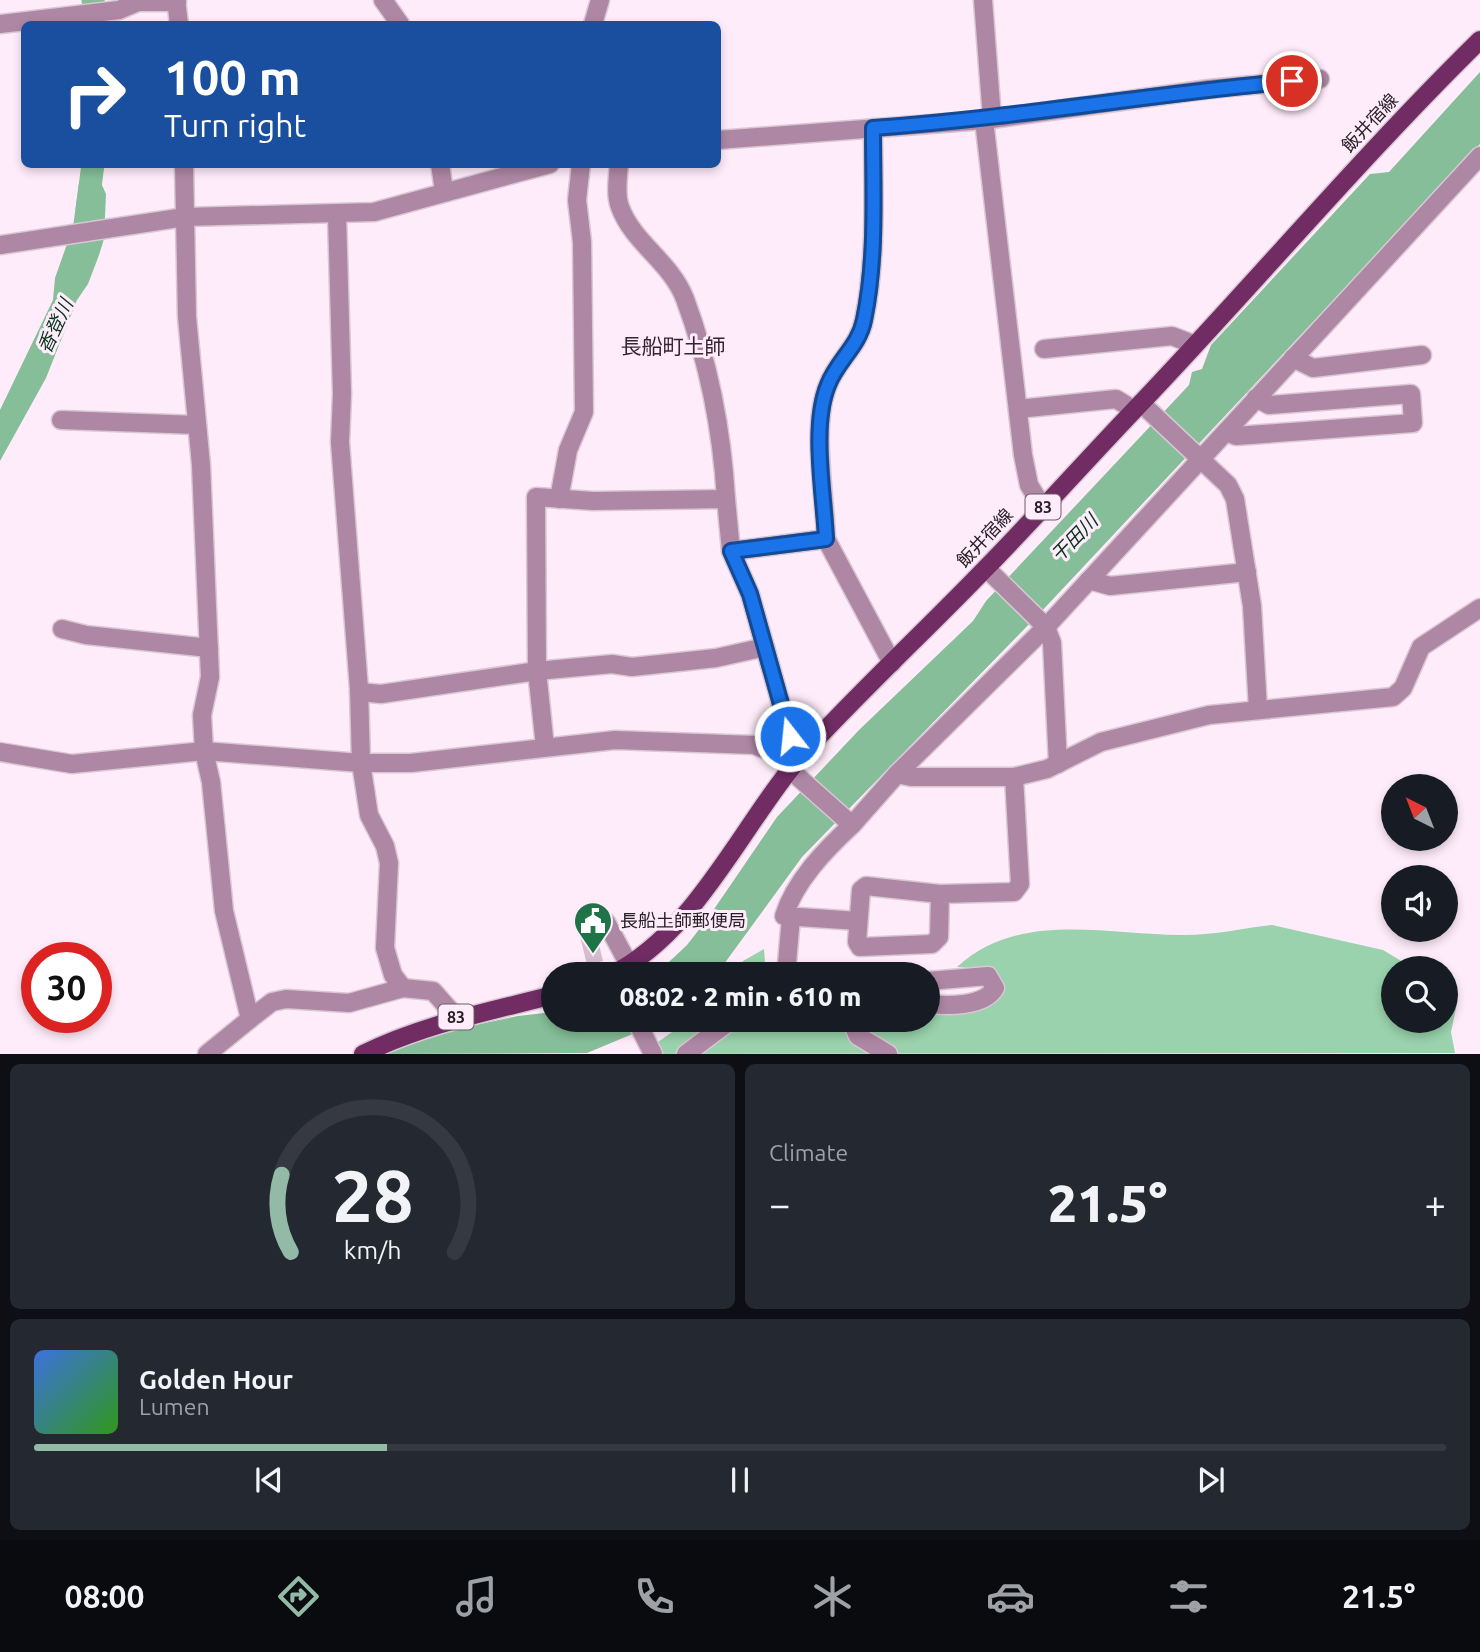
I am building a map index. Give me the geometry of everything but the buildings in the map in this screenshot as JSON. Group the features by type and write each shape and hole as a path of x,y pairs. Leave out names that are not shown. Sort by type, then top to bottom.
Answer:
{"main road":[{"name":"飯井宿線","path":"631,962 660,941 696,901 769,794 795,771 892,663 991,573 1042,508 1142,409 1195,345 1389,132 1480,40"},
{"name":"83","path":"363,1054 394,1038 456,1017 541,998"}],"street":[{"path":"383,0 398,21"},
{"path":"594,21 600,0"},
{"path":"982,0 988,119 1018,409 1029,485 1042,508"},
{"path":"31,21 119,10 138,2 176,1 179,21"},
{"path":"0,24 21,22"},
{"path":"721,140 988,119 1209,89 1320,79"},
{"path":"873,128 873,246 864,323 857,343 828,384 820,422 826,539 892,663"},
{"path":"858,921 784,916 796,890 849,822 1089,580 1480,156"},
{"path":"184,168 187,317 197,425 210,677 202,715 204,751 211,782 224,911 250,1019"},
{"path":"441,168 444,191"},
{"path":"0,245 185,217 374,212 534,168"},
{"path":"559,499 568,450 584,412 582,242 577,200 581,168"},
{"path":"619,168 619,205 628,225 674,278 691,318 718,425 731,551 750,594 790,736"},
{"path":"337,215 342,394 340,442 359,692 361,763 369,815 385,846 389,863 386,948 393,975 403,988"},
{"path":"1044,349 1172,336 1195,345"},
{"path":"1293,358 1313,368 1422,355"},
{"path":"1226,432 1236,436 1413,423 1411,394 1269,405 1256,398"},
{"path":"1018,409 1116,400 1142,409 1228,485 1235,499 1247,572 1258,709"},
{"path":"61,420 197,425"},
{"path":"545,747 537,671 536,497 628,501 726,499"},
{"path":"731,551 826,539"},
{"path":"1089,580 1110,586 1247,572"},
{"path":"991,573 1044,624 1052,643 1058,764"},
{"path":"897,774 912,777 1014,777 1058,764 1091,746 1130,733 1177,725 1209,715 1392,697 1403,688 1421,647 1480,608"},
{"path":"62,629 86,635 209,648"},
{"path":"359,692 380,694 537,671 676,663 716,658 765,647"},
{"path":"0,752 72,764 204,751 361,763 411,763 615,740 754,745 768,748 849,822"},
{"path":"940,894 939,937 932,943 860,947 857,942 861,890 866,886 940,894 1014,892 1020,884 1014,777"},
{"path":"787,962 791,917"},
{"path":"606,922 615,962"},
{"path":"940,980 988,976 995,989 978,1000 940,1003"},
{"path":"207,1054 272,1002 286,999 349,1003 403,988 433,991 456,1017"},
{"path":"642,1032 653,1054"},
{"path":"687,1054 715,1032"},
{"path":"856,1032 858,1037 888,1054"}],"shaded area":[{"path":"1272,925 1383,950 1393,956 1381,956 1381,1033 1451,1033 1455,1053 641,1054 672,1032 940,1032 940,1008 998,994 984,969 957,967 982,949 1009,938 1066,930 1186,935"},
{"path":"764,949 765,962 743,961"}],"water":[{"name":"干田川","path":"1480,72 1480,144 1039,614 802,857 725,962 669,962 687,945 708,918 777,817 859,730 973,621 986,601 1189,385 1192,372 1202,369 1211,345 1370,174 1389,172"},
{"path":"84,177 101,183 106,194 104,239 88,284 77,300 46,378 0,461 0,410 53,300 55,278 73,227 79,183"},
{"path":"541,1013 541,1032 637,1032 587,1053 385,1054 441,1032"}],"waterway":[{"name":"香登川","path":"93,0 96,21"},
{"name":"香登川","path":"87,210 92,168"}],"place":[{"name":"長船土師郵便局","path":"593,955"}],"district":[{"name":"長船町土師","path":"673,347"}],"route":[{"path":"790,736 750,594 731,551 826,539 820,422 828,384 857,343 864,323 873,246 873,128 984,120 1209,89 1292,81"}]}
